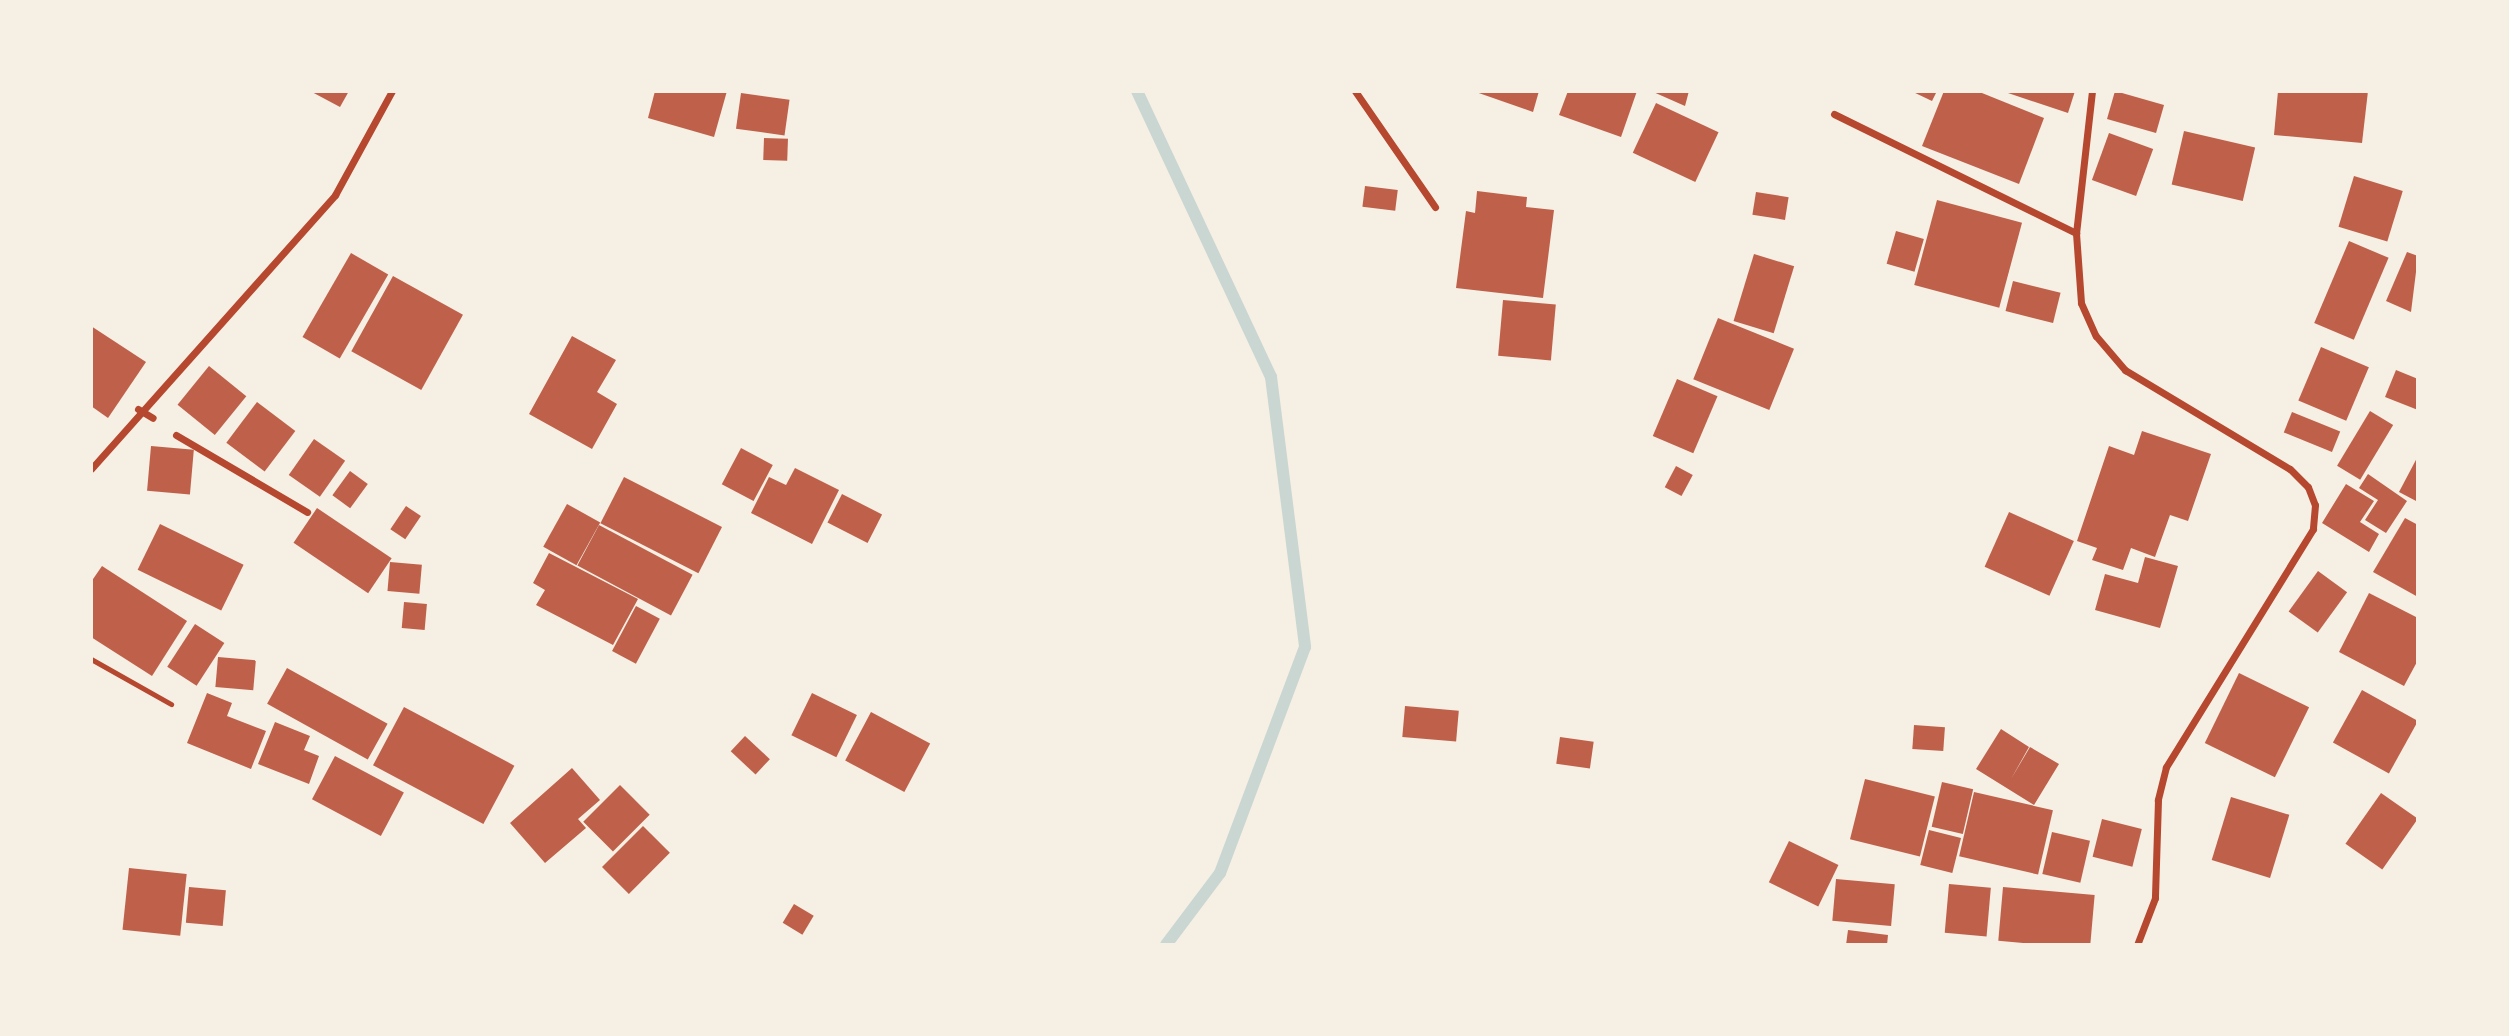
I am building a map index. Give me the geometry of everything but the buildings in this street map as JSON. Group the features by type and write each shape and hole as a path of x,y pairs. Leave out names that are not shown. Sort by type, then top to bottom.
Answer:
{"street":[{"path":"91,469 138,409 335,195 392,91"},
{"path":"1355,91 1435,206"},
{"path":"2092,91 2076,233 2081,303 2096,336 2125,370 2290,469 2308,487 2315,505 2313,529 2166,767 2158,800 2155,898 2137,945"},
{"path":"1834,114 2076,233"},
{"path":"138,409 153,418"},
{"path":"176,435 307,512"}],"lane":[{"path":"91,659 172,704"}],"waterway":[{"path":"1137,91 1271,377 1305,647 1220,873 1166,945"}]}
